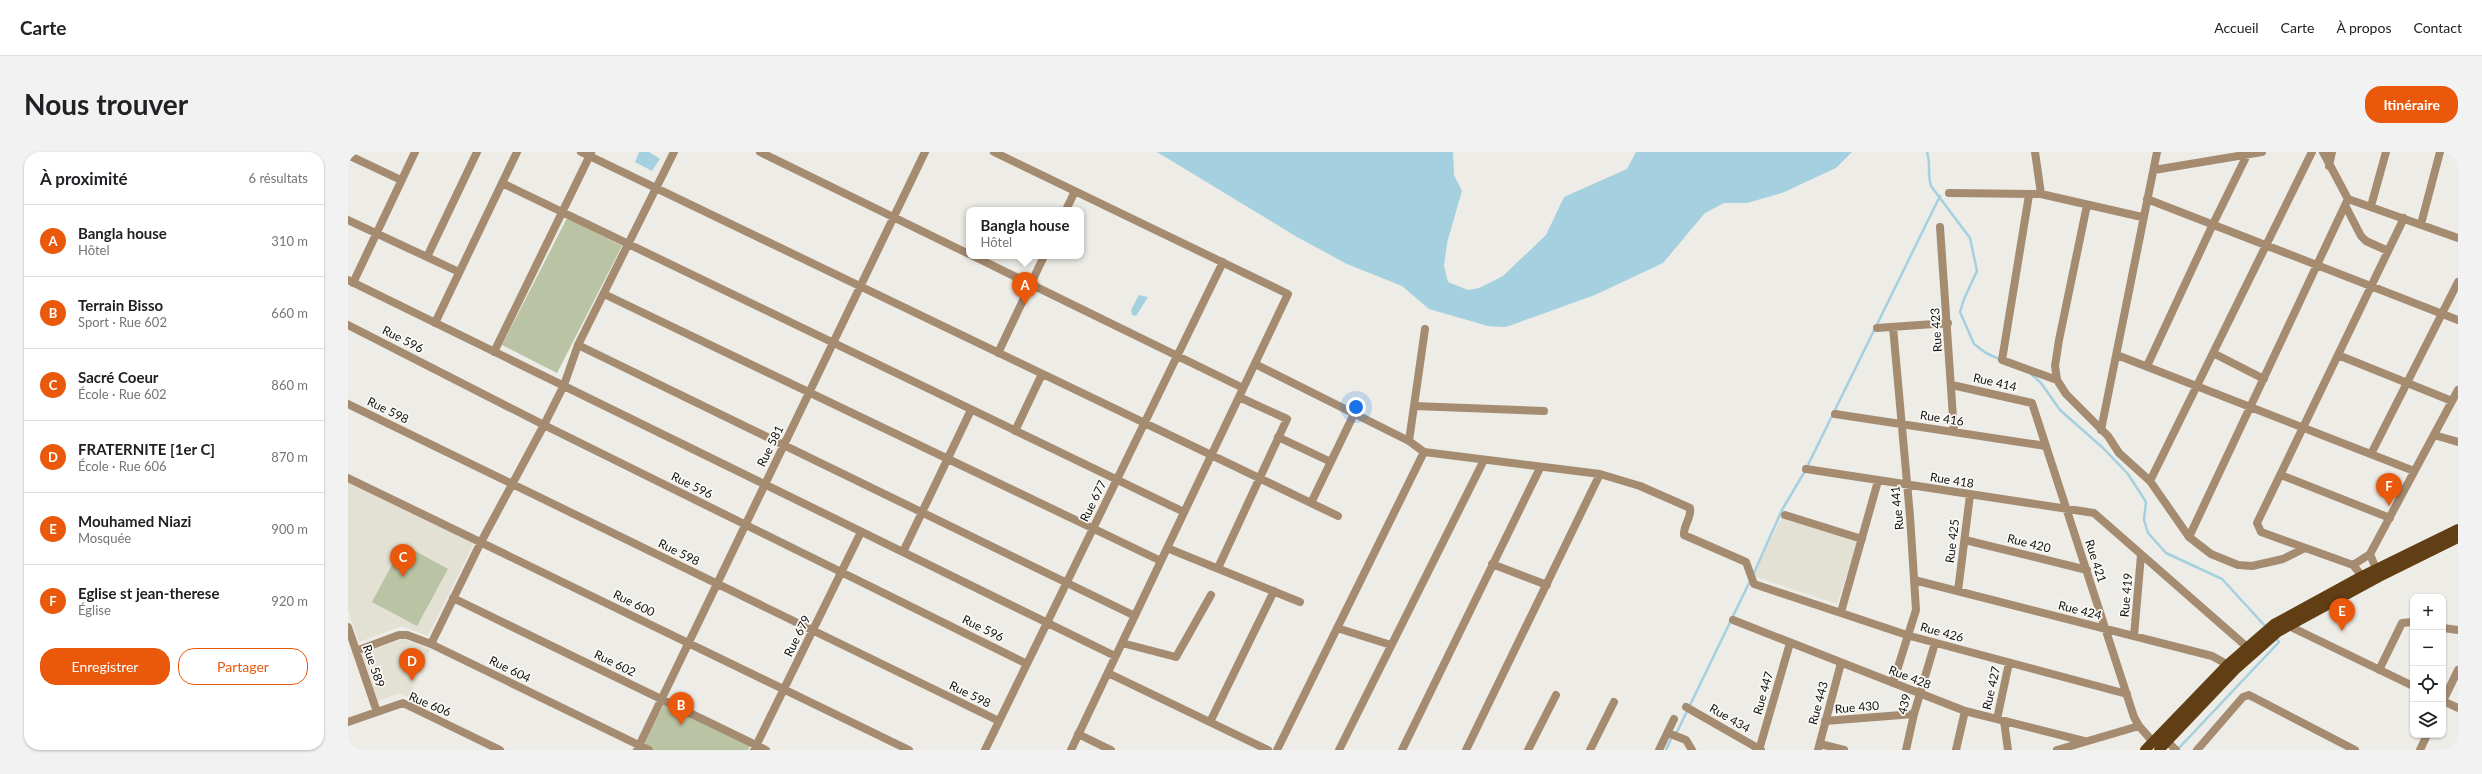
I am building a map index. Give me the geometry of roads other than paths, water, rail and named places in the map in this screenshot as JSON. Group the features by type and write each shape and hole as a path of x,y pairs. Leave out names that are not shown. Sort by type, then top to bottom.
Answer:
{"main road":[{"path":"2280,625 2458,529"},
{"path":"2152,748 2167,741 2232,667 2246,647 2362,576 2378,573 2458,538"},
{"path":"2152,748 2232,667 2265,636"}],"street":[{"path":"415,152 377,234 350,282 564,385 1115,656"},
{"path":"427,257 477,152"},
{"path":"435,323 517,152"},
{"path":"581,152 591,154 656,188 1338,516"},
{"path":"431,644 481,542 514,485 564,385 578,345 674,152"},
{"path":"760,152 966,253"},
{"name":"Rue 581","path":"638,748 925,152"},
{"path":"994,152 1288,294 1071,750"},
{"path":"2035,152 2041,194"},
{"path":"2101,430 2117,355 2142,217 2157,152"},
{"path":"2154,170 2262,152"},
{"path":"2150,481 2312,152"},
{"path":"2323,152 2361,236 2366,241 2388,251"},
{"path":"2329,166 2332,152"},
{"path":"2371,206 2386,152"},
{"path":"2421,224 2440,152"},
{"path":"350,154 401,180"},
{"path":"494,352 591,154"},
{"path":"2147,366 2213,224 2248,155"},
{"path":"502,183 1184,512"},
{"path":"1067,207 1075,191"},
{"path":"1949,192 2029,195 2041,194 2142,217"},
{"path":"2029,195 2002,360 2057,380"},
{"path":"2147,199 2266,244 2458,320"},
{"path":"2347,203 2371,206 2458,238"},
{"path":"2190,537 2347,203"},
{"path":"2087,204 2059,340 2055,366 2057,380 2066,394 2101,430 2119,453 2150,481 2190,537 2210,554 2238,565 2267,563 2283,559 2305,548"},
{"path":"2362,576 2353,565 2261,532 2257,523 2404,218"},
{"path":"348,220 459,272"},
{"name":"Rue 423","path":"1940,227 1948,323 1954,432"},
{"path":"979,259 1243,388"},
{"path":"998,353 1043,259"},
{"name":"Rue 677","path":"985,750 1223,262"},
{"path":"2371,454 2458,282"},
{"path":"604,294 1161,561"},
{"path":"1877,328 1948,323"},
{"name":"Rue 596","path":"348,325 544,425 1027,664"},
{"name":"Rue 441","path":"1893,327 1916,610 1910,636 1893,683"},
{"path":"1409,441 1425,329"},
{"path":"578,345 1134,616"},
{"path":"2214,352 2264,379"},
{"path":"2117,355 2414,472"},
{"path":"2338,355 2452,401"},
{"path":"1255,364 1409,441 1424,452 1540,468 1600,474 1466,750"},
{"path":"1015,431 1042,374"},
{"name":"Rue 414","path":"1952,385 2032,403"},
{"path":"2353,565 2370,554 2458,390"},
{"path":"1218,568 1287,419 1239,397"},
{"name":"Rue 421","path":"2032,403 2127,694 2139,726 2152,748"},
{"name":"Rue 598","path":"348,404 999,721"},
{"path":"1414,406 1544,411"},
{"path":"903,552 971,410"},
{"path":"1311,503 1354,414"},
{"name":"Rue 416","path":"1835,414 2046,446"},
{"path":"2434,435 2458,442"},
{"path":"1278,437 1330,462"},
{"path":"1277,750 1424,452"},
{"path":"1339,750 1484,460"},
{"path":"1402,750 1540,468"},
{"name":"Rue 418","path":"1806,470 2094,514 2141,555"},
{"name":"Rue 426","path":"1600,474 1640,486 1690,508 1684,535 1746,562 1748,573 1754,584 1910,636 2127,694"},
{"path":"2281,475 2390,518"},
{"name":"Rue 600","path":"348,478 909,750"},
{"path":"1841,612 1878,481"},
{"name":"Rue 425","path":"1958,591 1970,495"},
{"path":"1785,515 1862,539"},
{"name":"Rue 679","path":"756,748 861,532"},
{"name":"Rue 420","path":"1965,540 2086,570"},
{"path":"1167,548 1274,590 1300,602"},
{"path":"2370,554 2378,573"},
{"path":"2141,555 2246,647"},
{"name":"Rue 419","path":"2134,636 2141,555"},
{"path":"1492,564 1547,585"},
{"name":"Rue 424","path":"1914,580 2212,656 2232,667"},
{"path":"1210,722 1274,590"},
{"path":"1122,644 1176,657 1211,595"},
{"name":"Rue 602","path":"453,598 661,699 756,748 766,750"},
{"name":"Rue 428","path":"1733,620 1965,711 2084,741"},
{"path":"2379,670 2402,623 2410,622"},
{"path":"2280,625 2410,685"},
{"name":"Rue 589","path":"348,627 377,712"},
{"path":"1337,628 1391,645"},
{"path":"2446,628 2458,630"},
{"name":"Rue 604","path":"356,651 399,635 407,635 431,644 638,748 649,750"},
{"name":"Rue 447","path":"1759,750 1790,643"},
{"name":"439","path":"1906,750 1914,714 1935,643"},
{"name":"Rue 443","path":"1819,747 1842,663"},
{"name":"Rue 427","path":"2008,750 2000,720 2010,663"},
{"path":"2446,695 2458,670"},
{"path":"1108,673 1268,750"},
{"path":"1528,750 1556,695"},
{"path":"2198,750 2243,697 2249,695 2355,750"},
{"path":"1590,750 1614,702"},
{"path":"2445,702 2458,708"},
{"name":"Rue 606","path":"348,722 404,703 500,750"},
{"name":"Rue 434","path":"1686,708 1759,750"},
{"path":"1956,750 1965,711"},
{"name":"Rue 430","path":"1826,721 1914,714"},
{"path":"1659,750 1674,719"},
{"name":"Rue 428","path":"2057,750 2139,726"},
{"path":"1668,733 1686,740 1692,750"},
{"path":"1078,734 1111,750"},
{"path":"2420,750 2426,738"},
{"path":"2167,741 2176,750"},
{"path":"1819,747 1844,750"}],"water":[{"path":"639,152 649,152 660,159 652,171 635,162"},
{"path":"1157,152 1453,152 1454,175 1462,191 1447,243 1444,266 1448,282 1468,290 1479,288 1503,276 1546,235 1564,197 1627,169 1636,152 1852,152 1836,168 1782,193 1747,203 1724,203 1705,213 1663,263 1595,295 1506,327 1488,326 1429,309 1402,286 1347,264 1297,237"},
{"path":"1139,295 1148,297 1136,316 1132,315 1131,310"}],"waterway":[{"path":"1927,152 1931,186 1970,238 1977,271 1964,299 1960,312 1974,344 1986,353 2001,360"},
{"path":"1753,575 1782,510 1805,471 1940,196"},
{"path":"2031,374 2041,383 2060,410 2103,448 2128,474 2146,502 2144,520 2148,533 2166,553 2222,579 2266,627"},
{"path":"1677,732 1750,581"},
{"path":"2177,750 2279,642 2276,638"},
{"path":"1666,750 1671,739"}],"place":[{"name":"Bangla house","path":"1025,305"},
{"name":"Eglise st jean-therese","path":"2389,506"},
{"name":"Sacré Coeur","path":"403,577"},
{"name":"Mouhamed Niazi","path":"2342,631"},
{"name":"FRATERNITE [1er C]","path":"412,681"},
{"name":"Terrain Bisso","path":"681,725"}]}
